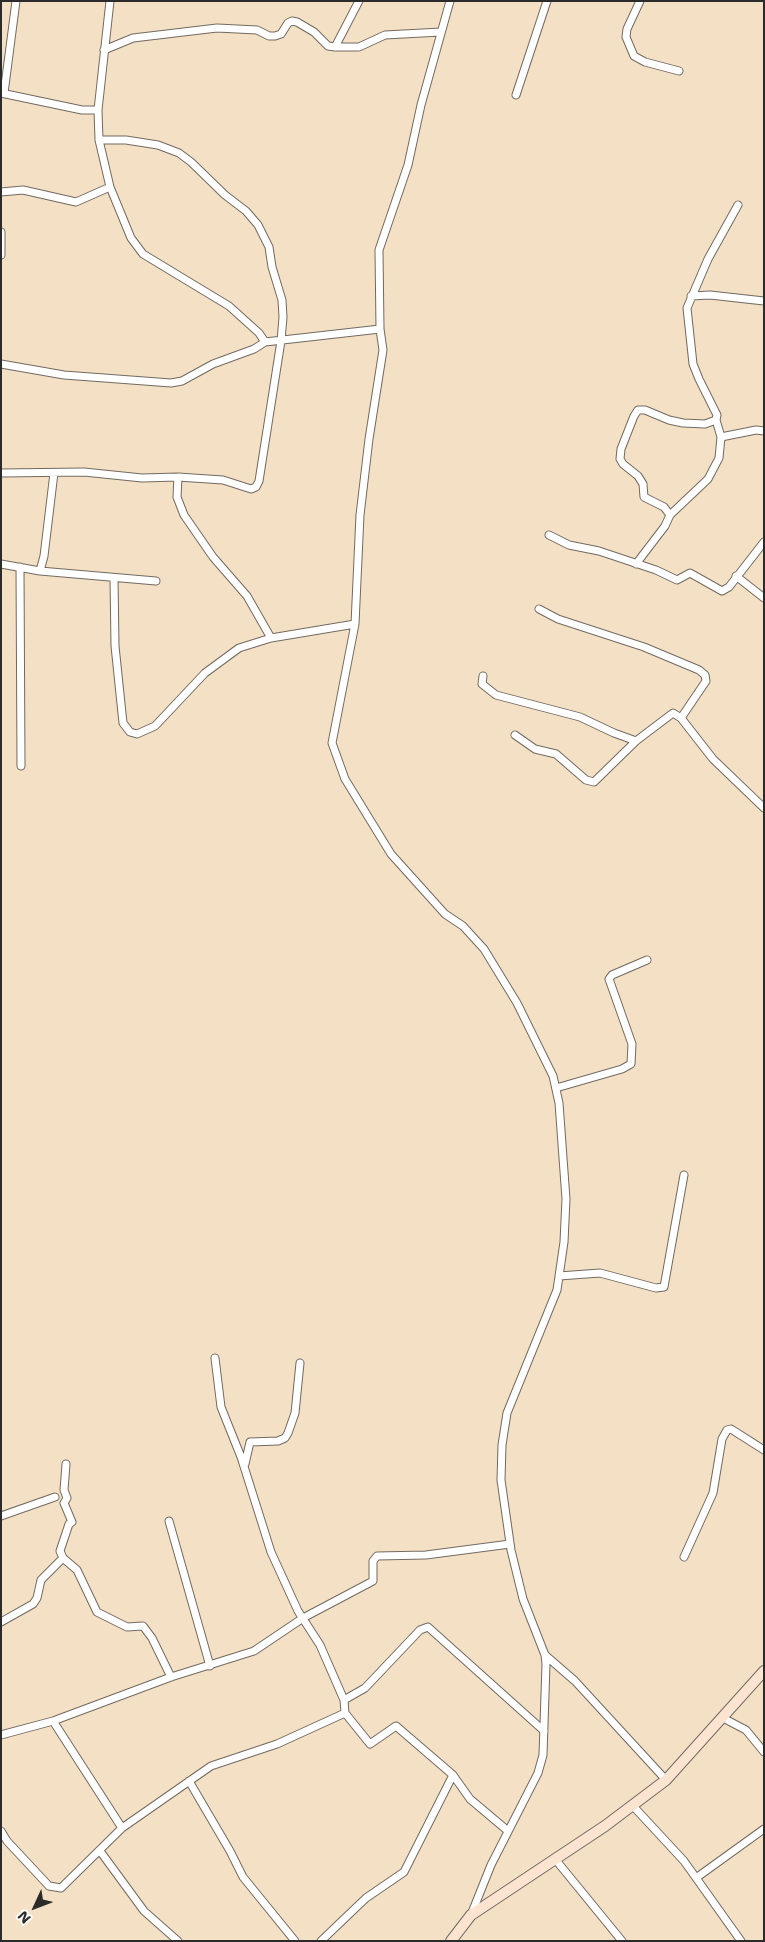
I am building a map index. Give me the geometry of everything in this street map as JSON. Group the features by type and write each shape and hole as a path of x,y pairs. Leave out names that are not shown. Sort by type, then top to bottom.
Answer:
{"street":[{"path":"16,1 2,93 82,110 98,110"},
{"path":"110,1 98,110 99,140 110,187 131,238 142,254 229,306 259,333 265,342"},
{"path":"334,47 359,1"},
{"path":"450,1 421,105 408,165 379,250 380,329 383,350 369,439 360,515 355,624 332,743 345,779 391,854 444,914 463,926 484,949 517,1003 553,1076 556,1088 566,1199 564,1242 557,1290 507,1414 502,1445 501,1480 510,1544 522,1599 545,1655 543,1755 538,1773 508,1831 470,1915 451,1941"},
{"path":"516,95 547,1"},
{"path":"640,1 627,30 626,37 634,56 645,62 679,71"},
{"path":"104,50 133,38 217,28 257,30 269,36 278,35 292,21 314,32 328,46 334,47 359,47 385,35 442,32"},
{"path":"1,474 84,472 142,478 178,477 223,480 251,489 256,487 260,476 281,341 282,300 272,267 269,247 258,225 246,211 224,195 191,162 179,153 158,145 126,140 99,140"},
{"path":"1,192 23,190 76,202 110,187"},
{"path":"636,564 665,526 670,515 708,479 719,458 721,437 716,420 717,415 698,379 693,364 687,308 691,296 738,205"},
{"path":"1,232 1,255"},
{"path":"691,296 764,301"},
{"path":"1,364 64,375 171,383 182,381 213,364 254,349 265,342 380,329"},
{"path":"670,515 664,507 644,497 643,484 638,476 623,464 620,459 634,416 638,410 645,410 669,420 683,422 705,424 716,420"},
{"path":"721,437 756,430 764,431"},
{"path":"40,571 44,556 54,473"},
{"path":"178,477 177,497 184,515 209,551 247,596 271,638"},
{"path":"549,535 569,545 599,551 656,570 677,580 690,573 722,591 729,587 764,542"},
{"path":"1,564 40,571 156,581"},
{"path":"20,567 20,766"},
{"path":"736,576 764,598"},
{"path":"114,578 116,646 123,723 130,732 143,733 155,726 194,684 229,654 239,648 271,638 355,624"},
{"path":"538,609 568,623 644,647 706,675 706,682 681,718"},
{"path":"483,676 482,684 496,695 580,717 614,734 636,741"},
{"path":"515,735 535,749 556,754 586,780 594,782 636,741 673,713 681,718 712,759 764,808"},
{"path":"556,1088 622,1069 631,1064 632,1044 609,978 647,960"},
{"path":"559,1276 600,1273 656,1288 664,1286 684,1175"},
{"path":"215,1358 221,1408 244,1467 271,1552 303,1618 320,1645 344,1700 345,1713 370,1744 396,1726 452,1774 470,1799 508,1831"},
{"path":"244,1467 250,1442 278,1441 285,1438 288,1433 296,1413 300,1363"},
{"path":"684,1557 713,1493 722,1439 727,1430 731,1429 764,1450"},
{"path":"66,1464 64,1490 67,1498 64,1503 72,1522 69,1524 60,1552 63,1558 77,1570 97,1612 127,1627 143,1626 152,1638 171,1677"},
{"path":"1,1516 55,1497"},
{"path":"169,1521 210,1666"},
{"path":"1,1735 52,1721 171,1677 254,1651 303,1618 373,1581 373,1561 378,1556 426,1555 510,1544"},
{"path":"1,1622 32,1604 37,1598 41,1580 63,1558"},
{"path":"344,1700 365,1688 420,1630 428,1628 544,1731"},
{"path":"545,1655 575,1681 666,1780"},
{"path":"470,1915 633,1806 666,1780 764,1671"},
{"path":"1,1831 7,1841 50,1886 61,1888 122,1828 211,1766 277,1744 345,1713"},
{"path":"723,1718 746,1730 764,1752"},
{"path":"52,1721 122,1828"},
{"path":"321,1941 366,1898 404,1872 452,1774"},
{"path":"189,1782 230,1851 243,1877 295,1941"},
{"path":"633,1806 696,1878 741,1941"},
{"path":"696,1878 764,1829"},
{"path":"100,1851 144,1911 178,1941"},
{"path":"555,1859 622,1941"}]}
